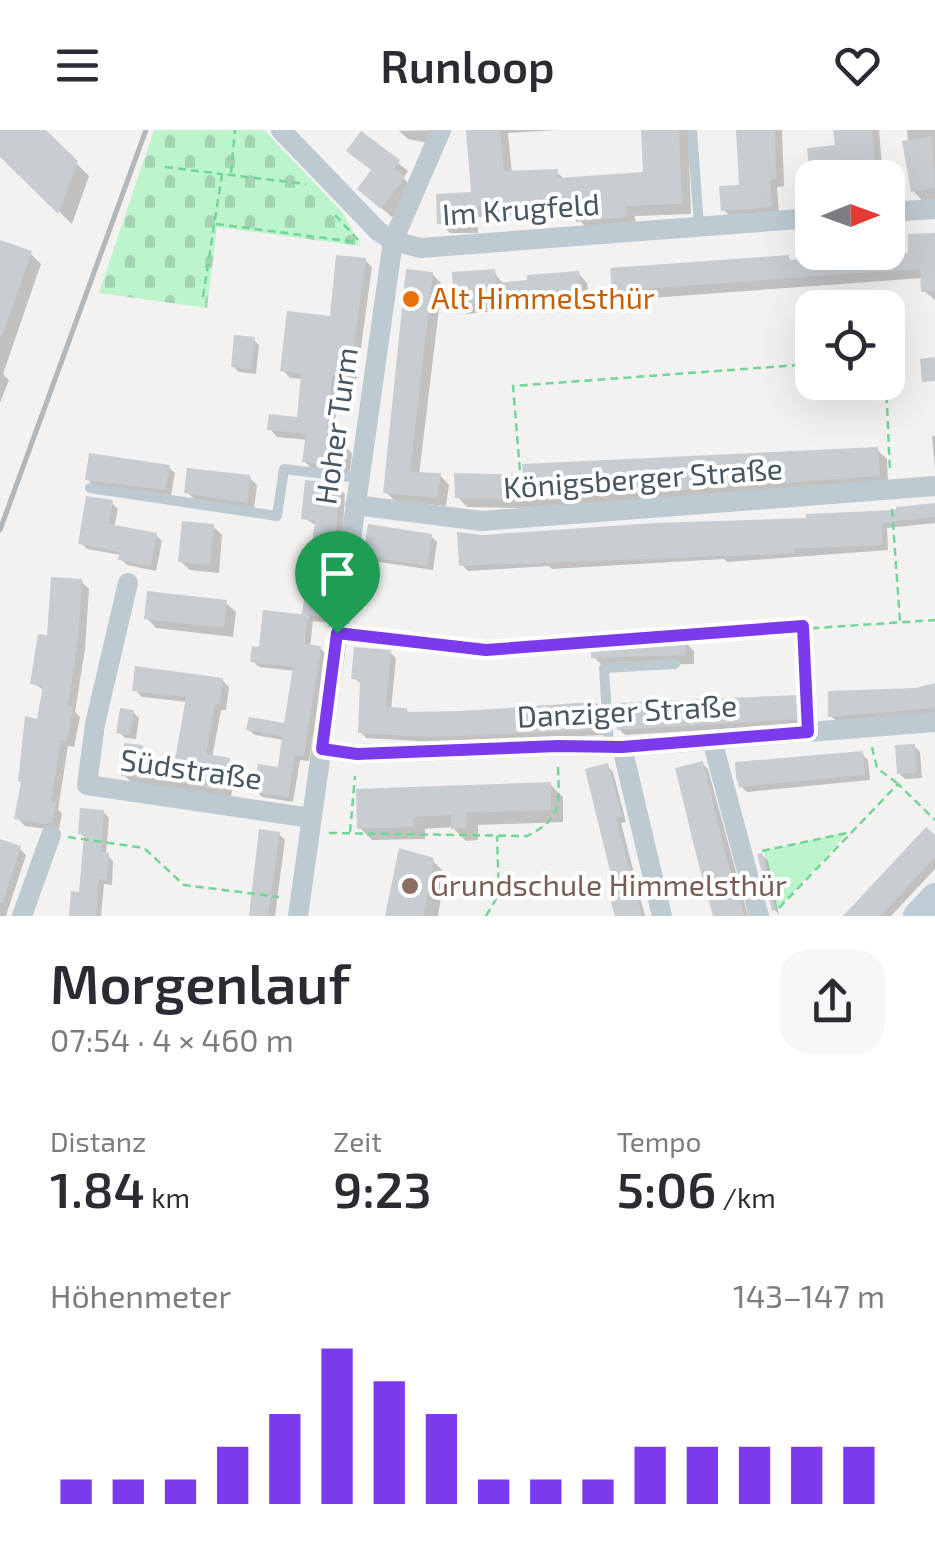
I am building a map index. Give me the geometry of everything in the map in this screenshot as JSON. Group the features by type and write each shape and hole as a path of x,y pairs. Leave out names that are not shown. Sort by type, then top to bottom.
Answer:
{"street":[{"path":"281,130 386,236"},
{"name":"Hoher Turm","path":"300,908 356,505 386,236 441,130"},
{"path":"905,211 935,209"},
{"name":"Im Krugfeld","path":"386,236 421,248 795,219"},
{"name":"Königsberger Straße","path":"356,505 482,521 935,486"},
{"name":"Südstraße","path":"128,583 95,724 87,784 312,818"},
{"name":"Danziger Straße","path":"322,749 357,754 615,747 935,722"},
{"path":"712,740 759,916"},
{"path":"615,747 662,916"},
{"path":"22,916 51,835"},
{"path":"918,916 935,897"}],"lane":[{"path":"692,130 700,226"},
{"path":"90,488 277,516 284,469 359,478"},
{"path":"615,747 604,668 674,664"}],"path":[{"path":"230,174 235,130"},
{"path":"165,167 309,185"},
{"path":"203,297 222,174"},
{"path":"333,214 357,242"},
{"path":"216,224 357,242 386,236"},
{"path":"524,518 513,386 795,365"},
{"path":"887,400 900,623"},
{"path":"337,633 486,650 935,620"},
{"path":"803,626 808,732"},
{"path":"867,727 877,768 935,820"},
{"path":"332,834 527,836 548,825 559,807 558,746"},
{"path":"350,834 357,754"},
{"path":"774,916 848,832 898,784"},
{"path":"743,855 848,832"},
{"path":"51,835 144,848 184,885 300,908"},
{"path":"486,916 499,894 498,836"}],"green space":[{"path":"154,130 264,130 343,213 361,246 217,227 207,308 99,293"},
{"path":"848,832 777,910 764,851"}],"building":[{"path":"0,130 46,130 78,161 58,214 0,157"},
{"path":"466,130 500,130 504,171 558,169 558,178 643,172 641,130 679,130 682,204 626,206 627,217 576,222 575,203 468,207 469,224 437,224 436,194 471,192"},
{"path":"736,130 775,130 776,179 770,179 772,207 721,211 719,186 739,185"},
{"path":"833,130 872,130 874,160 808,160 807,148 835,145"},
{"path":"361,131 400,160 394,169 405,177 381,209 357,189 371,170 346,151"},
{"path":"932,136 935,188 911,192 902,141"},
{"path":"935,233 935,291 921,292 920,269 612,291 610,268 789,255 789,260 795,260 795,270 905,270 908,234"},
{"path":"0,240 32,251 2,336 0,335"},
{"path":"336,255 366,258 349,378 332,376 326,441 346,443 343,467 302,462 306,434 267,430 269,414 297,417 301,374 280,371 287,311 330,316"},
{"path":"406,269 433,272 410,472 441,473 437,498 383,493"},
{"path":"495,269 496,283 527,280 527,275 579,271 580,293 454,306 452,272"},
{"path":"234,335 255,337 251,369 231,367"},
{"path":"935,357 935,381 922,382 920,359"},
{"path":"878,447 880,476 685,490 455,498 454,473 523,475 522,464"},
{"path":"89,453 170,465 165,490 85,480"},
{"path":"187,468 250,475 247,503 184,493"},
{"path":"305,480 339,484 325,617 302,614 315,521 301,519"},
{"path":"86,496 113,500 109,524 157,533 151,566 118,560 120,552 78,544"},
{"path":"935,503 935,517 882,523 883,545 756,555 459,566 457,532 483,535 806,518 806,514 896,510"},
{"path":"182,521 214,524 210,565 178,562"},
{"path":"368,524 432,534 427,566 363,556"},
{"path":"51,577 82,579 68,706 73,707 67,741 61,740 51,802 56,803 52,822 44,824 14,819 21,782 25,716 37,719 43,686 30,684 38,634 47,635"},
{"path":"147,591 227,600 224,628 144,619"},
{"path":"263,610 308,615 305,644 321,646 304,756 295,755 288,797 253,792 258,764 278,767 282,736 246,730 249,717 284,723 293,667 250,662 252,646 259,647"},
{"path":"686,639 686,655 591,658 591,642"},
{"path":"354,647 391,650 386,707 407,708 407,712 461,711 592,702 598,704 599,730 427,737 358,733 360,680 351,679"},
{"path":"135,666 223,678 206,754 230,758 224,791 121,776 124,743 143,745 142,756 175,760 186,697 132,691"},
{"path":"935,683 935,708 828,717 828,691 915,688"},
{"path":"799,695 800,719 617,730 615,703"},
{"path":"120,708 134,710 130,735 116,733"},
{"path":"915,744 917,773 897,774 895,745"},
{"path":"863,751 865,775 739,787 736,777 735,762"},
{"path":"703,761 745,916 713,916 699,866 675,768"},
{"path":"608,763 622,816 616,818 642,916 615,916 611,902 617,900 585,769"},
{"path":"551,782 551,810 466,813 467,828 451,829 451,815 413,817 414,827 357,829 356,789"},
{"path":"80,808 104,810 101,852 109,853 107,880 99,879 96,916 69,916 71,891 79,892 84,835 78,834"},
{"path":"926,827 935,835 935,857 880,916 843,916"},
{"path":"259,829 280,832 268,916 249,916"},
{"path":"0,839 21,846 3,903 0,903"},
{"path":"399,848 434,858 424,916 385,916"},
{"path":"762,853 775,910 772,911 757,854"}],"railway":[{"path":"0,530 146,130"}],"place":[{"name":"Alt Himmelsthür","path":"411,299"},
{"name":"Grundschule Himmelsthür","path":"410,886"}],"route":[{"path":"803,626 808,732 622,747 357,754 322,749 337,633 486,650 803,626"}]}
